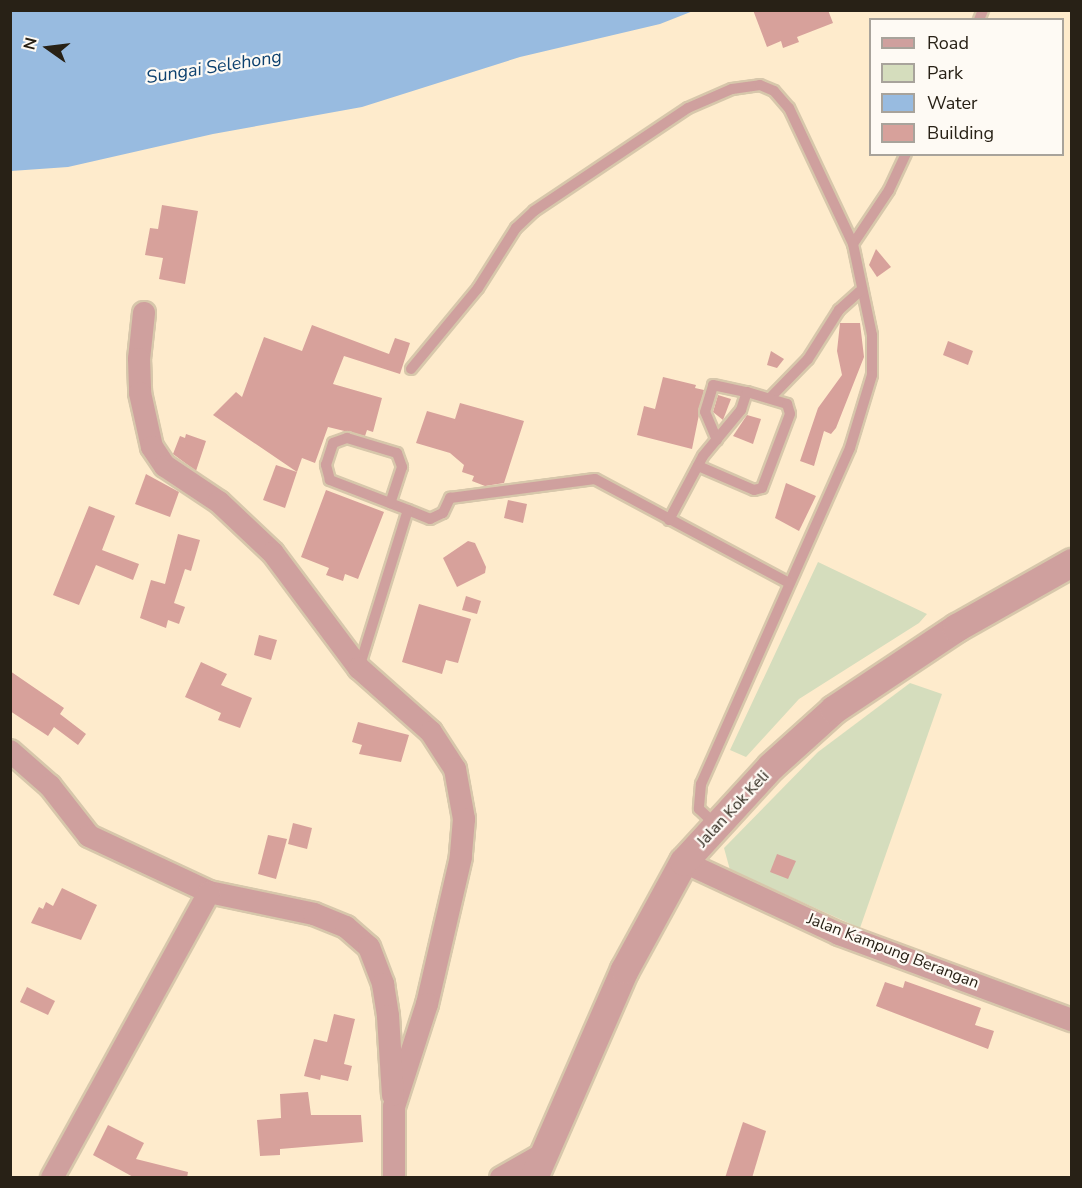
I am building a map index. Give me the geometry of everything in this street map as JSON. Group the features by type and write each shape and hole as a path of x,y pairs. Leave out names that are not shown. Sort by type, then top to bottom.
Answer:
{"street":[{"path":"144,314 140,381 152,447 165,466 219,502 279,560 359,668 431,732 446,751 462,796 464,819 461,857 444,938 394,1107"},
{"name":"Jalan Kok Keli","path":"539,1165 625,969 684,862 771,767 834,710 957,628 1071,563"},
{"path":"10,751 50,786 89,836 209,892 314,914 346,927 369,947 383,984 388,1016 394,1107 393,1178"},
{"name":"Jalan Kampung Berangan","path":"684,862 838,934 1071,1020"},
{"path":"52,1178 209,892"},
{"path":"393,1146 404,1170 414,1178"},
{"path":"501,1178 539,1165"}],"lane":[{"path":"411,369 478,288 525,218 688,108 732,89 760,85 774,91 789,108 853,244 860,291 872,335 872,375 861,422 701,784 699,809 717,826"},
{"path":"853,244 889,190 905,156"},
{"path":"770,398 808,359 839,310 860,291"},
{"path":"698,466 754,490 766,484 790,414 787,404 747,392 712,385 705,412 717,440"},
{"path":"669,520 698,466 741,411 747,392"},
{"path":"390,503 402,467 397,453 347,438 333,443 326,465 330,480 430,519 443,513 450,498 595,479 789,583"},
{"path":"359,668 408,510"}],"green space":[{"path":"818,562 927,614 919,623 799,699 746,757 730,750"},
{"path":"910,683 942,694 860,928 730,870 724,848 818,752"}],"water":[{"name":"Sungai Selehong","path":"11,10 693,11 660,24 520,57 362,107 213,134 68,167 11,171"}],"building":[{"path":"753,10 828,10 833,23 797,37 799,42 783,48 781,41 767,47"},
{"path":"162,205 198,211 185,284 159,279 163,258 145,255 150,228 158,229"},
{"path":"876,249 891,267 877,277 869,265"},
{"path":"840,323 860,323 864,357 836,428 831,434 824,431 814,466 800,461 818,408 842,375 837,351"},
{"path":"312,325 389,354 395,338 410,343 400,374 344,356 333,384 382,398 373,432 367,430 365,436 328,427 315,463 302,458 297,472 213,415 236,392 242,397 264,337 302,351"},
{"path":"948,341 973,351 968,365 943,355"},
{"path":"771,351 784,359 777,368 767,365"},
{"path":"663,377 696,385 695,388 704,390 692,449 637,435 644,406 655,409"},
{"path":"718,395 731,399 723,420 713,412"},
{"path":"460,403 524,421 504,483 485,486 472,481 474,476 462,472 464,465 450,453 416,443 427,411 455,419"},
{"path":"747,415 761,419 753,444 733,436"},
{"path":"186,434 206,441 196,471 173,454 180,436 185,438"},
{"path":"276,465 297,472 285,508 263,500"},
{"path":"146,474 179,492 170,517 135,504"},
{"path":"786,483 816,496 799,531 775,518"},
{"path":"326,490 384,512 358,579 345,574 343,581 326,575 329,568 301,557"},
{"path":"508,500 527,504 523,523 504,518"},
{"path":"89,506 115,516 102,550 139,564 133,580 96,565 79,605 53,595"},
{"path":"178,534 200,540 191,571 185,569 174,603 185,607 179,624 168,620 166,628 140,618 151,580 165,584"},
{"path":"468,541 475,543 486,567 485,573 457,587 443,558"},
{"path":"466,596 481,601 477,614 462,610"},
{"path":"419,604 471,619 458,663 446,660 442,674 402,662"},
{"path":"259,635 277,640 271,660 254,655"},
{"path":"201,662 227,674 221,685 252,698 240,728 218,720 221,713 185,697"},
{"path":"10,671 64,708 60,714 86,734 78,745 54,727 48,736 10,711"},
{"path":"358,722 409,735 401,762 359,754 362,745 352,742"},
{"path":"293,823 312,828 307,849 288,844"},
{"path":"268,835 287,839 276,879 258,874"},
{"path":"777,854 796,861 788,879 770,872"},
{"path":"62,888 97,905 81,940 31,923 39,907 43,909 46,902 53,906"},
{"path":"905,981 981,1008 975,1025 994,1031 988,1049 876,1006 885,982 903,988"},
{"path":"27,987 55,1001 48,1015 20,1002"},
{"path":"334,1014 355,1019 344,1064 352,1066 348,1081 321,1075 320,1080 304,1076 314,1039 327,1042"},
{"path":"308,1092 311,1115 361,1115 363,1142 280,1149 280,1155 260,1156 257,1120 281,1118 280,1094"},
{"path":"743,1122 766,1131 752,1178 725,1178"},
{"path":"108,1125 144,1143 136,1159 188,1172 187,1178 135,1178 93,1155"}]}
